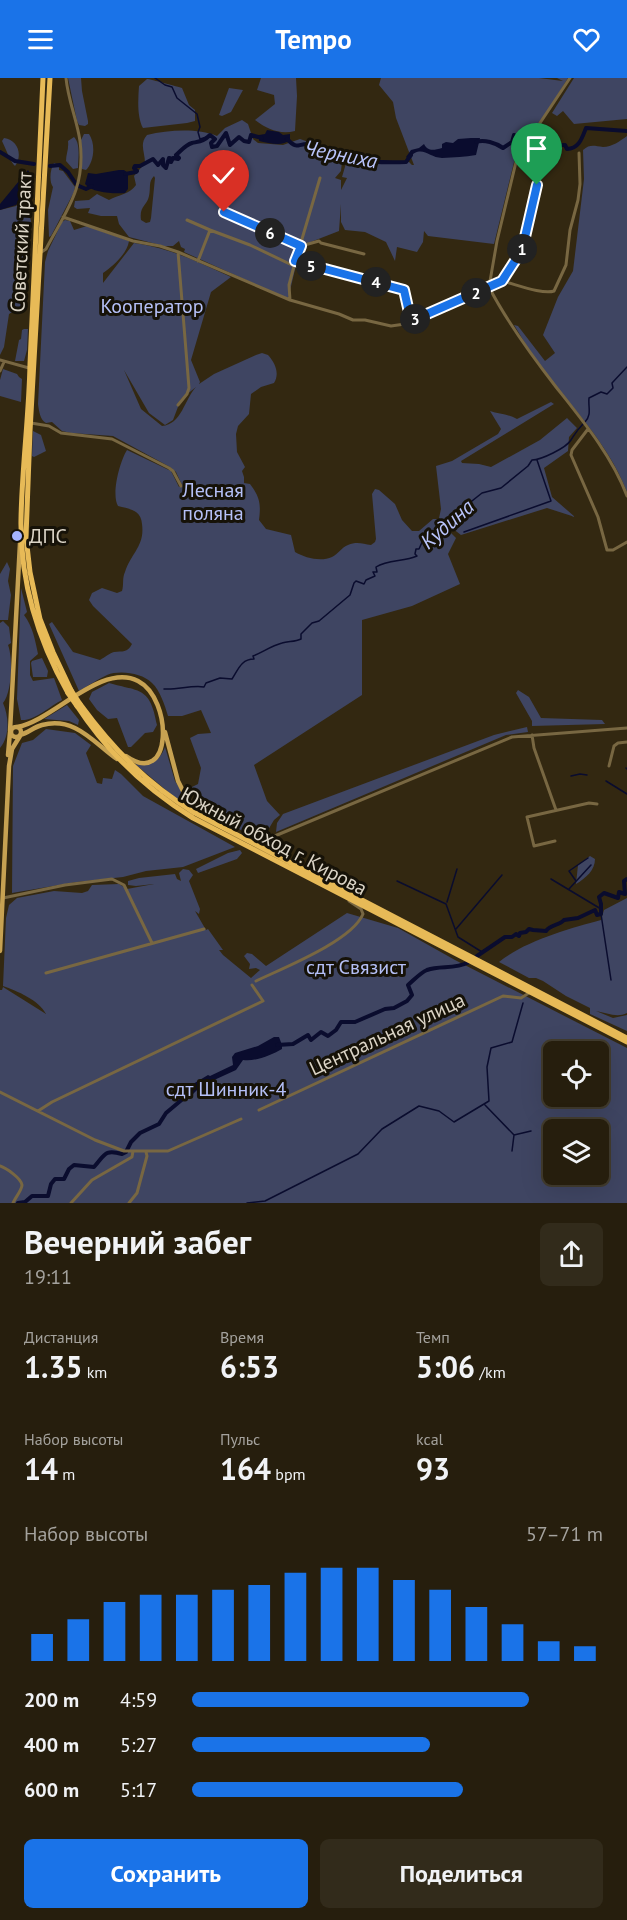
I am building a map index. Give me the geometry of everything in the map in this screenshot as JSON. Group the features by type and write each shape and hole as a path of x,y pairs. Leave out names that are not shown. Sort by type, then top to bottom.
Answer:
{"highway":[{"name":"Советский тракт","path":"24,520 44,78"},
{"name":"Советский тракт","path":"24,520 50,78"},
{"name":"Южный обход г. Кирова","path":"24,520 28,561 37,608 52,652 70,691 94,731 121,762 159,795 193,818 627,1042"},
{"name":"Южный обход г. Кирова","path":"78,705 132,767 181,805 627,1038"}],"main road":[{"name":"Советский тракт","path":"0,951 10,732 24,520"},
{"path":"9,766 12,749 20,735 36,721 97,684 113,678 125,677 138,681 151,692 158,704 178,781 187,799 211,822"},
{"path":"36,721 16,727 10,732 13,736 44,724 67,725 84,732 121,762"},
{"path":"16,727 20,729 20,735"},
{"path":"116,750 136,762 151,761 162,749 163,727"}],"street":[{"path":"40,253 46,249 74,198 80,174 79,139 66,78"},
{"path":"570,78 516,162 496,241 489,287 537,363 588,429 620,478 627,496"},
{"path":"502,281 542,291 554,291 566,265 570,230 578,200 579,153"},
{"path":"63,217 133,241 178,252 290,300 353,320 365,320 396,327 502,281 522,250 543,161"},
{"path":"290,300 289,285 294,264 320,178"},
{"path":"209,192 224,212 301,246 319,241 364,254"},
{"path":"187,220 294,264 402,289 411,321"},
{"path":"198,261 210,230"},
{"path":"178,252 189,388 178,405"},
{"path":"0,371 2,361 30,368"},
{"path":"31,423 49,426 61,433 112,440 169,468 181,486"},
{"path":"588,429 572,450 571,455 598,517 608,550 613,550 627,542"},
{"path":"260,848 270,838 512,737 627,728"},
{"path":"532,735 534,748 556,810"},
{"path":"609,766 614,746 627,742"},
{"path":"555,841 534,846 526,819 528,816 589,803 597,804"},
{"path":"2,899 65,885 112,879 124,885 152,943"},
{"path":"256,981 326,947 357,924 363,914 361,909 349,899"},
{"path":"46,973 204,929"},
{"path":"38,1111 52,1102 263,1000 252,985"},
{"name":"Центральная улица","path":"259,1110 503,996 524,998 529,993"},
{"path":"0,1092 107,1146 133,1152 168,1152 241,1119"},
{"path":"71,1203 92,1180 132,1157 133,1152"},
{"path":"129,1203 137,1193 147,1156 146,1152"},
{"path":"0,1166 21,1184 22,1188 13,1203"}],"green space":[{"path":"68,78 81,78 88,121 85,126 79,125 77,121"},
{"path":"261,78 296,78 295,131 274,130 255,120 275,104 274,95 257,90"},
{"path":"381,78 539,78 563,81 557,78 568,78 543,119 515,158 494,244 428,236 424,231 423,242 417,252 397,247 395,261 386,242 365,232 345,230 341,222 341,204 339,231 303,245 288,299 184,252 185,249 181,247 179,241 173,246 164,246 129,237 119,224 117,216 101,216 88,213 90,208 77,209 74,207 75,201 89,200 97,194 109,200 133,188 136,185 134,176 145,163 143,145 147,135 183,131 209,133 217,136 225,128 242,120 248,124 253,139 258,143 283,145 300,139 329,149 342,161 341,171 335,178 341,180 341,190 347,178 342,177 347,160 388,164 409,162 414,165 396,118 393,102 379,85","holes":["154,176 151,218 150,222 146,223 141,220 141,212 150,193 151,181"]},
{"path":"574,78 627,78 627,119 574,124 563,111 557,116 552,113"},
{"path":"147,79 182,88 189,105 195,110 195,121 143,128 139,114 139,86"},
{"path":"229,88 243,90 231,112 222,116 219,115"},
{"path":"84,134 89,134 93,148 91,162 86,170 82,169 81,140"},
{"path":"627,136 627,492 609,455 534,357 514,325 518,326 545,361 555,353 543,335 558,297 573,271 584,179 583,150 590,146 610,146"},
{"path":"74,137 78,144 79,156 78,168 73,169 66,161 68,141"},
{"path":"4,138 13,142 18,149 19,157 15,166 2,141"},
{"path":"54,163 59,165 59,170 63,171 75,187 49,237 48,210 53,187 51,175"},
{"path":"27,195 31,221 26,246 29,253 21,307 9,314 4,347 0,355 0,210 16,206"},
{"path":"70,221 74,230 87,226 129,241 123,255 103,273 103,283 134,243 172,252 231,277 211,292 191,360 199,384 214,374 262,353 268,355 275,365 277,376 274,383 261,387 251,394 249,414 238,426 236,434 237,452 245,467 242,471 244,483 250,484 258,497 259,520 266,529 291,535 295,552 313,559 332,557 351,544 371,545 376,539 372,494 375,489 395,504 402,520 412,531 419,531 433,519 437,519 456,538 448,554 460,584 412,606 362,620 362,695 254,765 267,801 280,815 268,830 253,837 239,829 188,789 198,784 201,768 190,738 198,734 211,733 201,710 182,716 168,716 155,686 143,677 131,673 107,675 79,691 49,624 52,622 73,652 100,660 112,653 128,649 132,644 89,600 92,593 102,588 117,593 122,591 124,574 140,544 142,524 140,516 134,511 118,506 115,494 117,478 127,450 171,471 179,487 182,485 176,472 170,467 113,436 62,431 52,422 46,423 41,418 38,404 45,262 62,222","holes":["124,370 149,413 165,425 173,420 181,399 196,387 174,421 169,424 162,426 141,409"]},
{"path":"24,329 28,329 24,361 15,361 19,340"},
{"path":"3,369 17,374 22,379 21,402 0,396"},
{"path":"551,402 554,404 461,461 491,467 540,440 567,418 577,428 569,437 568,451 544,468 552,497 575,517 547,508 461,535 439,518 441,509 436,466 452,461 498,434 501,429 490,411 517,419"},
{"path":"33,431 41,435 46,451 34,457 32,456"},
{"path":"7,562 10,569 8,581 11,595 8,620 0,620 0,574"},
{"path":"21,588 27,612 24,615 32,629 38,654 30,661 30,675 33,681 54,678 62,700 37,716 26,720 21,720 17,699"},
{"path":"3,621 9,627 11,643 8,645 11,666 10,683 3,703 7,732 0,748 0,623"},
{"path":"42,658 48,671 47,677 33,677 31,663"},
{"path":"109,683 136,690 147,697 151,703 157,725 153,732 145,733 131,747 128,747 117,718 108,719 89,699 92,692"},
{"path":"518,690 529,697 541,718 602,720 605,724 532,726 532,721 516,693"},
{"path":"67,705 79,720 78,725 69,721 44,719"},
{"path":"527,727 528,732 506,735 276,832 277,823 283,814 494,735"},
{"path":"46,729 75,733 91,745 86,753 97,783 102,784 103,778 112,779 115,770 143,796 235,847 183,867 12,893 13,766 22,743 33,740"},
{"path":"165,747 175,781 189,803 198,812 173,796 135,764 154,762"},
{"path":"240,850 242,853 237,859 198,873 196,869 228,853"},
{"path":"590,856 595,859 592,870 576,884 578,865"},
{"name":"сдт Шинник-4","path":"183,869 189,870 193,875 189,881 200,909 199,914 195,911 206,930 208,929 223,950 219,950 223,955 251,978 260,970 249,969 250,964 244,956 247,953 252,954 266,966 347,913 398,928 455,960 627,1048 627,1203 0,1203 0,990 3,987 46,1014 33,1000 3,986 6,918 9,905 17,898 54,891 82,893 88,891 92,885 119,884 127,889 154,884 128,885 128,881 139,878 175,874 181,881 179,873"},
{"path":"627,898 627,1013 616,1015 596,1011 613,1018 627,1015 627,1031 590,1014 590,1008 543,981 529,978 499,962 534,942 601,920 604,910"}],"shaded area":[{"path":"267,130 283,135 290,134 290,140 279,144 259,141 259,135 265,134"},
{"path":"480,138 476,155 442,158 425,152 417,152 408,159 406,157 411,150 424,144 427,148 434,150 442,148 442,144 446,142 453,143 458,139"},
{"path":"28,170 31,175 30,191 16,205 0,210 0,204"},
{"path":"119,170 128,173 128,189 125,193 98,191 85,184 88,173"},
{"path":"274,1037 279,1037 282,1049 263,1058 243,1060 236,1070 201,1086 188,1099 193,1084 233,1065 232,1057 235,1053 258,1046"}],"waterway":[{"path":"155,78 172,87 177,98 197,114 200,139 207,137"},
{"name":"Черниха","path":"529,143 543,145 550,155 560,145 565,145 567,149 574,147 580,142 586,128 627,131"},
{"name":"Черниха","path":"125,174 136,172 135,166 140,166 153,159 158,165 163,159 163,165 166,168 169,158 171,162 173,158 178,159 176,155 185,147 204,140 210,135 215,139 211,143 212,147 217,146 226,133 230,145 239,137 249,142 251,135 262,138"},
{"name":"Черниха","path":"476,142 490,142 503,148 512,142 514,135 525,142"},
{"name":"Черниха","path":"287,139 295,145 313,144 344,157 363,160 406,162 411,155"},
{"name":"Черниха","path":"0,152 15,161 34,164"},
{"name":"Черниха","path":"50,166 60,165 76,184"},
{"name":"Черниха","path":"79,186 86,189 92,186"},
{"name":"Кудина","path":"585,422 589,414 589,398 601,392 607,394 613,388 612,383 627,367"},
{"name":"Кудина","path":"164,689 204,687 206,683 220,678 232,679 240,666 254,659 253,656 278,644 301,639 301,634 312,623 319,621 350,595 356,581 364,584 366,580 375,576 373,572 377,572 376,567 381,564 417,556 416,549 419,549 423,540 431,539 439,529 456,517 458,512 482,493 501,488 532,460 547,456 564,446 583,424"},
{"path":"464,532 551,501 537,460"},
{"path":"571,776 587,775"},
{"path":"606,781 627,794"},
{"path":"576,881 569,871 588,858"},
{"path":"569,889 591,865"},
{"path":"447,902 457,869"},
{"path":"456,929 502,875"},
{"path":"551,879 601,909"},
{"path":"477,956 505,937 512,937 516,934 519,936 520,933 529,929 546,931 564,920 578,918 595,910 597,915 601,914 599,897 604,893 618,898 619,892 625,894 624,881 627,879"},
{"path":"397,881 446,904 458,937 482,952"},
{"path":"601,914 611,980"},
{"path":"277,1045 293,1044 308,1035 311,1040 321,1032 328,1036 341,1022 355,1022 385,1009 394,1008 407,1001 412,995 408,985 424,971 469,962"},
{"path":"247,1203 265,1201 358,1154 382,1129 419,1106 439,1111 454,1122 489,1101 487,1067 491,1048 512,1042 523,1003"},
{"path":"127,1150 140,1133 159,1124 166,1113 191,1092"},
{"path":"485,1105 514,1135 531,1131"},
{"path":"512,1151 514,1135"},
{"path":"18,1203 25,1202 32,1196 48,1196 55,1179 64,1179 74,1165 94,1167 108,1153 126,1152"}],"place":[{"name":"ДПС","path":"17,536"}],"route":[{"path":"224,212 301,246 295,261 404,290 411,321 502,281 522,250 537,185"}],"park label":[{"name":"Кооператор","path":"152,306"},
{"name":"Лесная поляна","path":"213,502"},
{"name":"сдт Связист","path":"356,967"}]}
